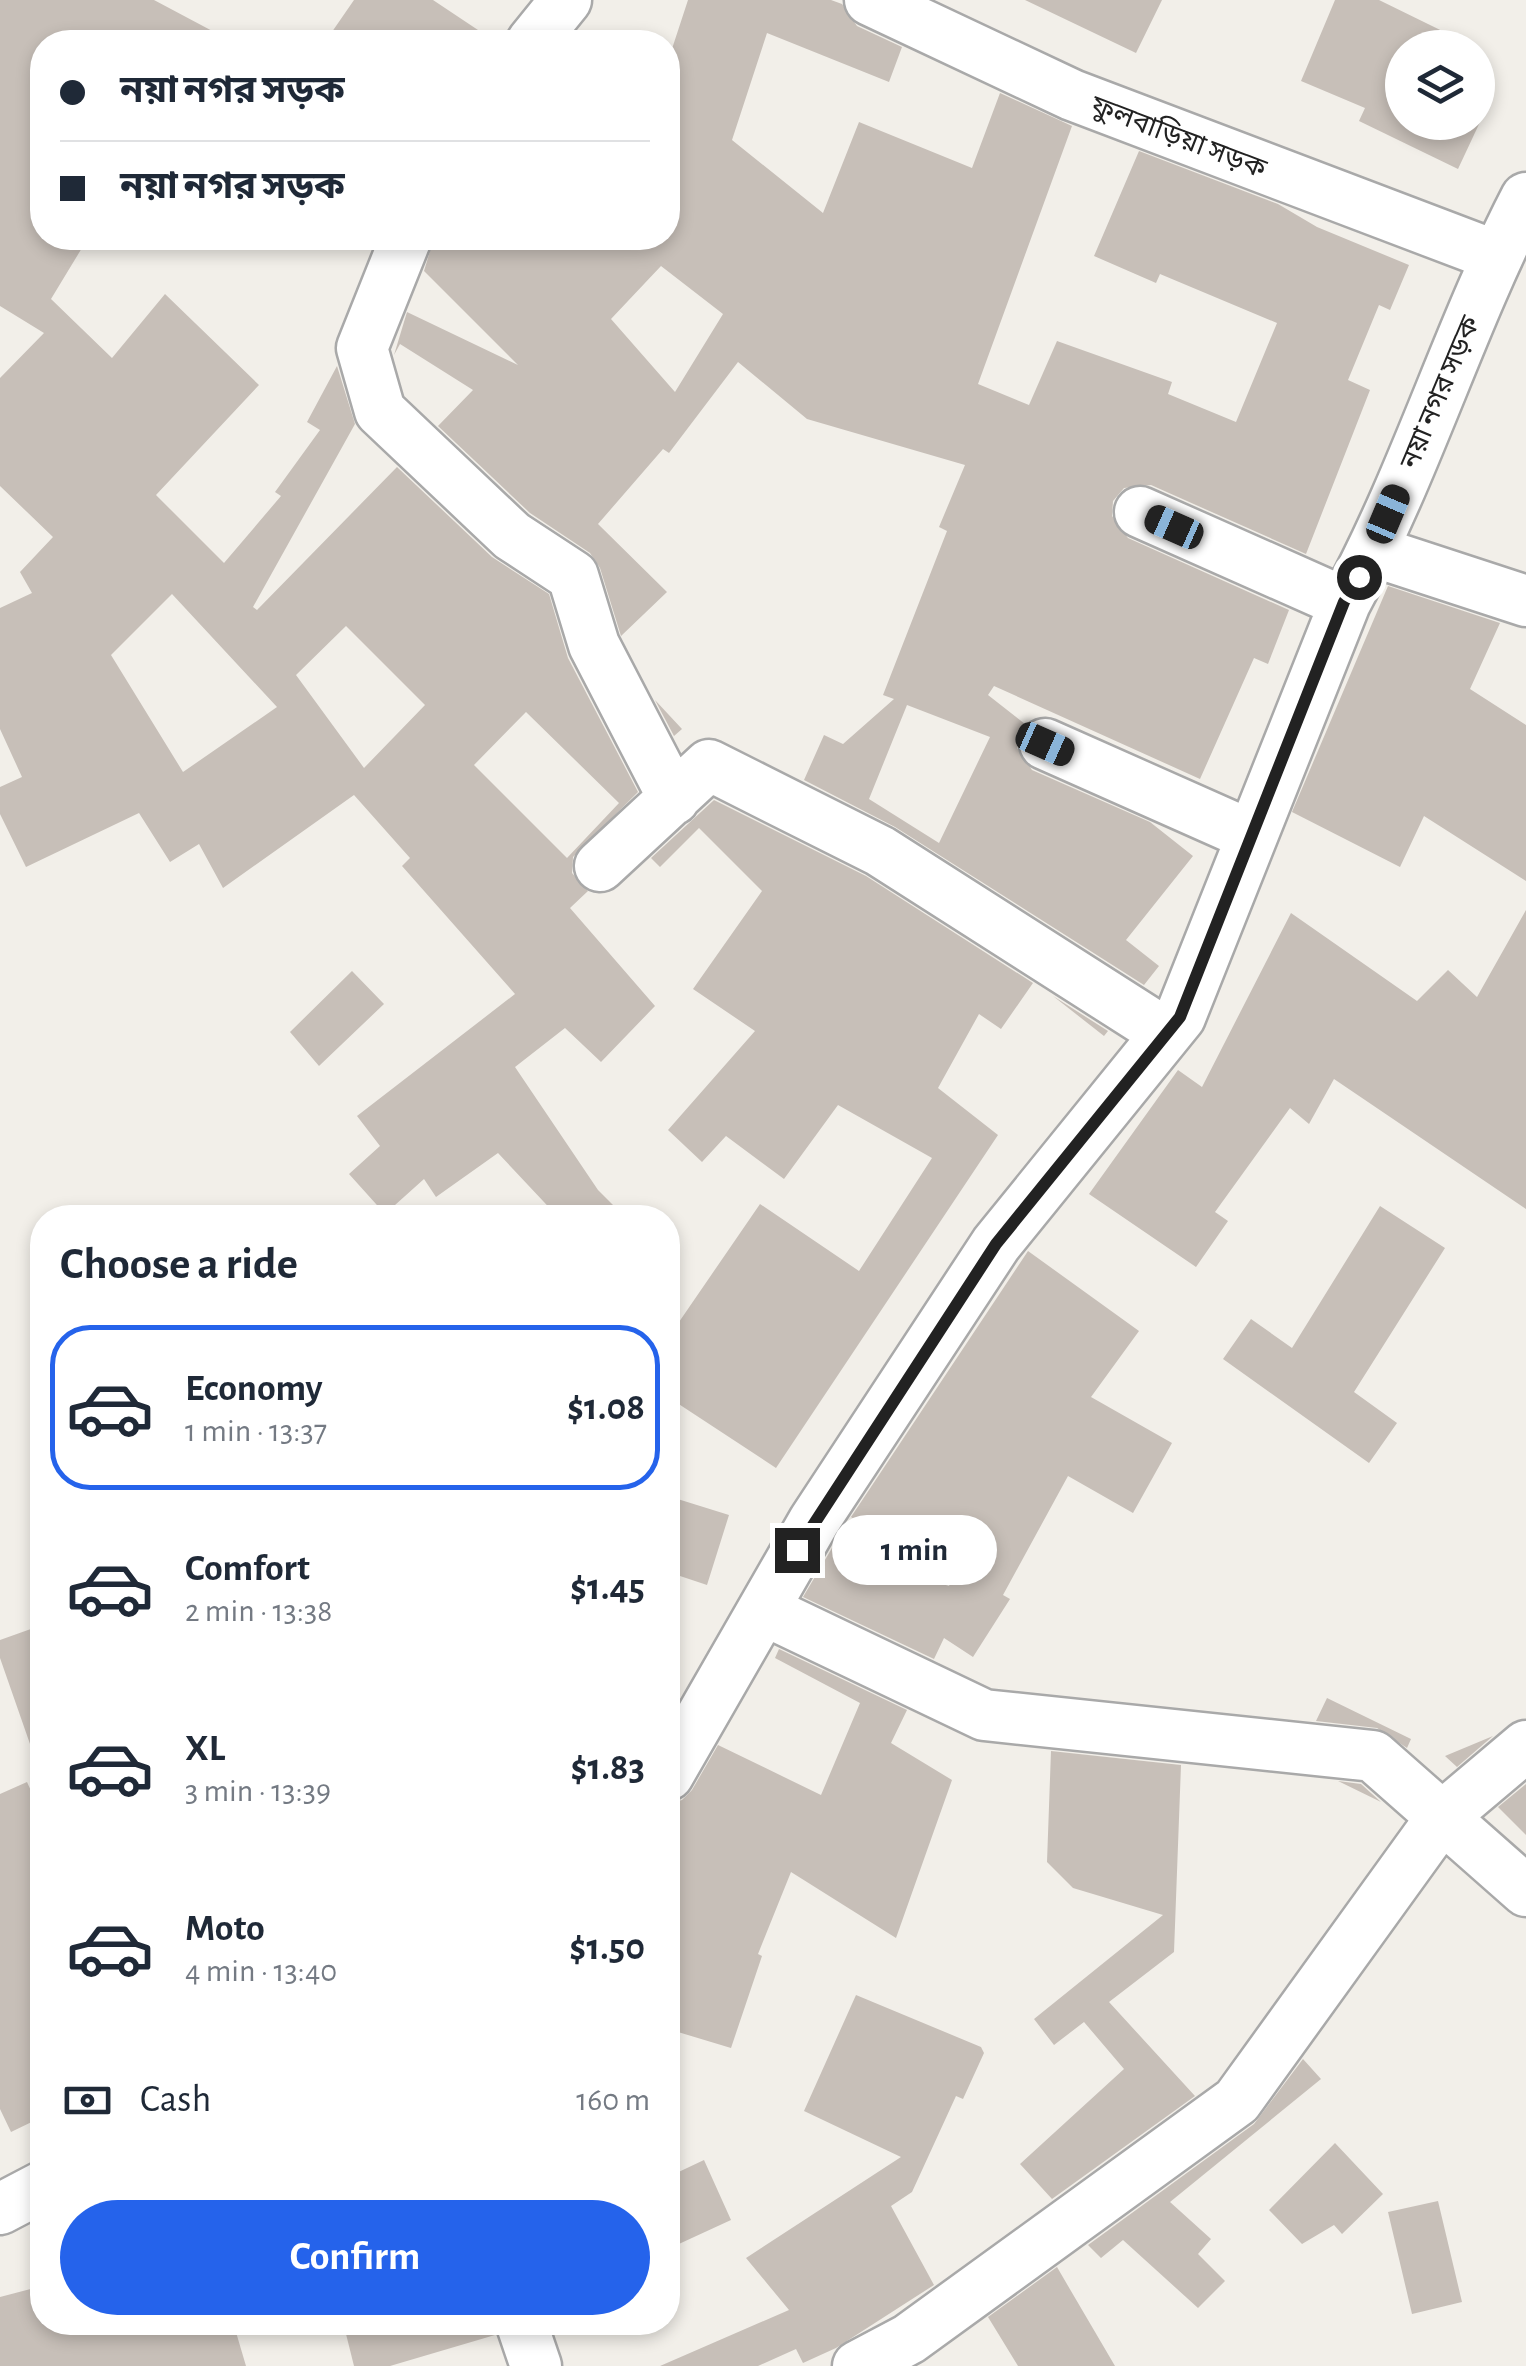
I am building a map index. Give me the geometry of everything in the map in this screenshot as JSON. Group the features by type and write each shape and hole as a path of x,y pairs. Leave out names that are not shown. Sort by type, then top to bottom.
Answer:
{"street":[{"path":"542,30 566,0"},
{"name":"ফুলবাড়িয়া সড়ক","path":"870,0 1072,95 1496,256"},
{"name":"নয়া নগর সড়ক","path":"680,1754 814,1521 996,1244 1180,1017 1344,602 1373,551 1496,256 1526,198"},
{"path":"401,250 362,348 380,411 512,536 573,576 594,646 674,799"},
{"path":"1140,512 1344,602"},
{"path":"1373,551 1526,601"},
{"path":"1045,744 1252,836"},
{"path":"600,866 709,765 880,852 1151,1024"},
{"path":"764,1610 984,1715 1373,1756 1526,1891"},
{"path":"858,2366 909,2338 1238,2101 1442,1817 1526,1746"},
{"path":"0,2209 30,2193"},
{"path":"525,2335 536,2366"}],"building":[{"path":"0,0 154,0 210,30 30,30 30,250 81,250 51,299 112,358 165,294 259,385 156,495 224,563 281,496 275,492 320,430 307,422 337,366 355,424 253,607 257,610 397,467 492,557 549,594 568,658 638,792 573,857 572,873 588,891 570,908 655,1006 601,1062 565,1028 515,1067 598,1190 613,1205 547,1205 498,1153 436,1197 424,1179 395,1205 377,1205 349,1174 380,1146 357,1116 515,994 402,866 410,858 354,795 223,888 199,844 170,862 139,813 26,867 0,814 0,787 22,777 0,729 0,608 32,593 20,572 53,537 0,486 0,378 44,333 0,306","holes":["172,594 277,707 183,772 111,655","346,626 425,705 364,768 296,675","526,712 619,803 567,858 474,765"]},
{"path":"354,0 433,0 478,30 333,30"},
{"path":"688,0 831,0 842,4 857,26 902,47 889,82 767,33 732,140 823,213 859,122 972,168 1000,93 1072,126 978,384 1029,405 1057,341 1172,382 1168,394 1236,422 1277,323 1160,274 1156,283 1094,256 1139,151 1278,204 1317,227 1409,265 1390,310 1379,305 1348,380 1370,390 1306,554 1151,485 1124,488 1113,501 1112,516 1128,538 1289,610 1268,664 1254,658 1200,779 994,686 988,695 1025,724 1017,748 1032,770 1150,822 1193,856 1126,940 1159,966 1144,985 895,827 804,780 824,735 843,744 894,699 883,695 947,531 939,527 965,465 807,419 738,362 669,453 663,449 598,524 667,592 621,636 600,568 590,553 530,513 438,426 473,390 400,344 394,355 407,312 518,365 424,271 430,250 680,250 678,30","holes":["661,266 723,314 675,392 611,319","907,705 990,737 939,843 869,799"]},
{"path":"1025,0 1162,0 1136,53"},
{"path":"1335,0 1379,0 1440,30 1385,30 1385,134 1359,121 1365,108 1301,81"},
{"path":"1398,140 1472,140 1458,169"},
{"path":"1388,586 1500,623 1470,689 1526,725 1526,881 1424,816 1400,867 1292,812"},
{"path":"655,700 682,729 674,736"},
{"path":"714,800 866,876 1033,983 1001,1029 979,1014 938,1088 998,1135 776,1468 680,1405 680,1321 760,1204 859,1271 932,1158 838,1105 784,1179 726,1136 702,1162 668,1130 755,1031 693,989 762,891 699,828 660,867 651,858"},
{"path":"1526,910 1526,1209 1334,1079 1309,1124 1290,1108 1215,1212 1228,1221 1196,1267 1089,1194 1178,1070 1202,1087 1291,913 1417,1001 1448,970 1477,997"},
{"path":"352,971 384,1004 319,1066 290,1032"},
{"path":"1053,996 1108,1031 1104,1036"},
{"path":"1380,1206 1445,1248 1354,1392 1397,1423 1369,1463 1223,1359 1251,1319 1292,1348"},
{"path":"1028,1251 1139,1331 1091,1397 1172,1443 1133,1513 1068,1476 1003,1595 1010,1599 973,1657 944,1638 934,1659 803,1597 832,1548 949,1586 951,1582 851,1517"},
{"path":"680,1500 729,1515 707,1585 680,1576"},
{"path":"30,1629 30,1744 0,1658 0,1640"},
{"path":"779,1649 907,1710 891,1743 952,1780 896,1938 791,1872 758,1954 762,1956 731,2048 680,2033 680,1801 692,1790 718,1745 821,1795 860,1703 775,1658"},
{"path":"1327,1698 1411,1739 1407,1748 1377,1728 1316,1721"},
{"path":"1493,1736 1457,1767 1445,1756"},
{"path":"1051,1751 1181,1765 1174,1952 1109,2002 1195,2096 1052,2199 1020,2164 1124,2069 1084,2022 1054,2045 1034,2019 1163,1915 1073,1888 1047,1862"},
{"path":"1338,1781 1361,1784 1381,1802"},
{"path":"27,1782 30,1789 30,2123 11,2132 0,2109 0,1794"},
{"path":"1526,1784 1526,1835 1498,1807"},
{"path":"856,1995 981,2047 984,2053 963,2099 956,2096 912,2192 891,2206 934,2285 836,2348 803,2363 796,2349 758,2366 660,2366 789,2310 746,2258 901,2157 804,2111"},
{"path":"1303,2059 1321,2079 1170,2202 1211,2239 1198,2254 1225,2281 1198,2308 1123,2240 1101,2258 1088,2245 1254,2124"},
{"path":"1335,2143 1383,2194 1342,2234 1334,2225 1302,2244 1269,2210"},
{"path":"704,2160 731,2220 680,2243 680,2171"},
{"path":"1438,2201 1462,2302 1412,2314 1388,2212"},
{"path":"1057,2267 1115,2366 1018,2366 988,2317"},
{"path":"30,2289 30,2335 237,2335 246,2366 0,2366 0,2297"},
{"path":"346,2335 495,2335 390,2366 354,2366"}],"route":[{"path":"797,1550 996,1244 1180,1017 1344,602 1359,577"}]}
